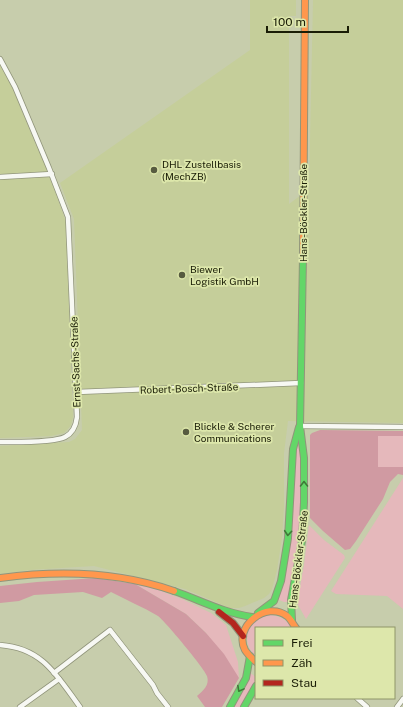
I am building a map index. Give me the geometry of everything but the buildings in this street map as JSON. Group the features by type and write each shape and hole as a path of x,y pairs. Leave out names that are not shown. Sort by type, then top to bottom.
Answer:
{"main road":[{"name":"Hans-Böckler-Straße","path":"292,620 291,600 302,541 304,509 304,458 300,426 305,0"},
{"name":"Hans-Böckler-Straße","path":"252,617 274,601 278,594 288,538 293,448 300,426"},
{"path":"0,578 60,572 90,573 113,575 173,590 234,615 252,617 246,626 243,636 244,647 255,661"},
{"path":"213,607 233,623 243,636"},
{"path":"258,613 269,610 283,613 292,620 296,627"},
{"path":"230,707 246,678 250,656"},
{"path":"244,707 255,688"}],"street":[{"name":"Ernst-Sachs-Straße","path":"0,59 15,87 52,174 68,218 76,392 76,423 70,434 65,437 51,440 0,442"},
{"path":"0,177 52,174"},
{"name":"Robert-Bosch-Straße","path":"76,392 301,383"},
{"path":"300,426 403,427"},
{"path":"54,673 110,630 153,684 157,693 168,707"},
{"path":"0,645 14,646 28,651 43,661 80,707"},
{"path":"20,707 59,679"},
{"path":"358,699 367,707"},
{"path":"397,707 403,699"}],"shaded area":[{"path":"250,0 296,0 296,16 289,16 289,204 309,189 313,0 403,0 403,423 288,421 284,453 284,506 282,538 277,570 272,589 269,594 264,598 245,606 230,608 185,589 94,566 29,570 0,574 0,446 69,442 75,439 82,430 74,219 60,183 250,50"},
{"path":"0,64 12,87 44,161 66,222 73,417 71,425 64,433 51,436 0,438"},
{"path":"320,430 403,431 403,436 378,436 378,467 403,467 403,475 398,474 390,482 383,499 350,549 345,550 310,518 310,435"},
{"path":"378,436 403,436 403,467 378,467"},
{"path":"297,442 301,445 302,488 299,541 288,602 284,602 277,599 289,545 294,452"},
{"path":"403,478 403,609 387,596 336,594 331,591"},
{"path":"309,525 324,540 344,555 345,558 306,619 297,603"},
{"path":"96,578 135,584 186,614 206,633 224,654 239,678 222,707 205,707 197,696 207,685 207,676 192,655 162,619 111,592 102,598 83,592 34,595 19,601 0,603 0,586"},
{"path":"135,584 159,590 184,600 211,613 226,625 238,662 239,678 206,633 186,614"},
{"path":"270,615 277,616 282,618 291,627 255,627 255,656 248,644 248,631 256,620"},
{"path":"250,673 255,676 255,684 242,707 232,707"}],"traffic: fast":[{"path":"292,620 291,600 302,541 304,502 304,458 300,426 303,257"},
{"path":"258,613 274,601 281,581 288,538 293,449 299,427"},
{"path":"174,591 222,609 252,617"},
{"path":"230,707 246,678 250,656"},
{"path":"244,707 255,688"}],"traffic: slow":[{"path":"303,257 305,0"},
{"path":"0,578 22,575 66,573 88,574 131,579 174,591"},
{"path":"255,661 245,650 242,641 247,625 254,618 270,611 279,612 288,617 295,627"}],"traffic: jam":[{"path":"219,612 233,623 243,636"}],"place":[{"name":"DHL Zustellbasis (MechZB)","path":"154,170"},
{"name":"Biewer Logistik GmbH","path":"182,275"},
{"name":"Blickle & Scherer Communications","path":"186,432"}]}
